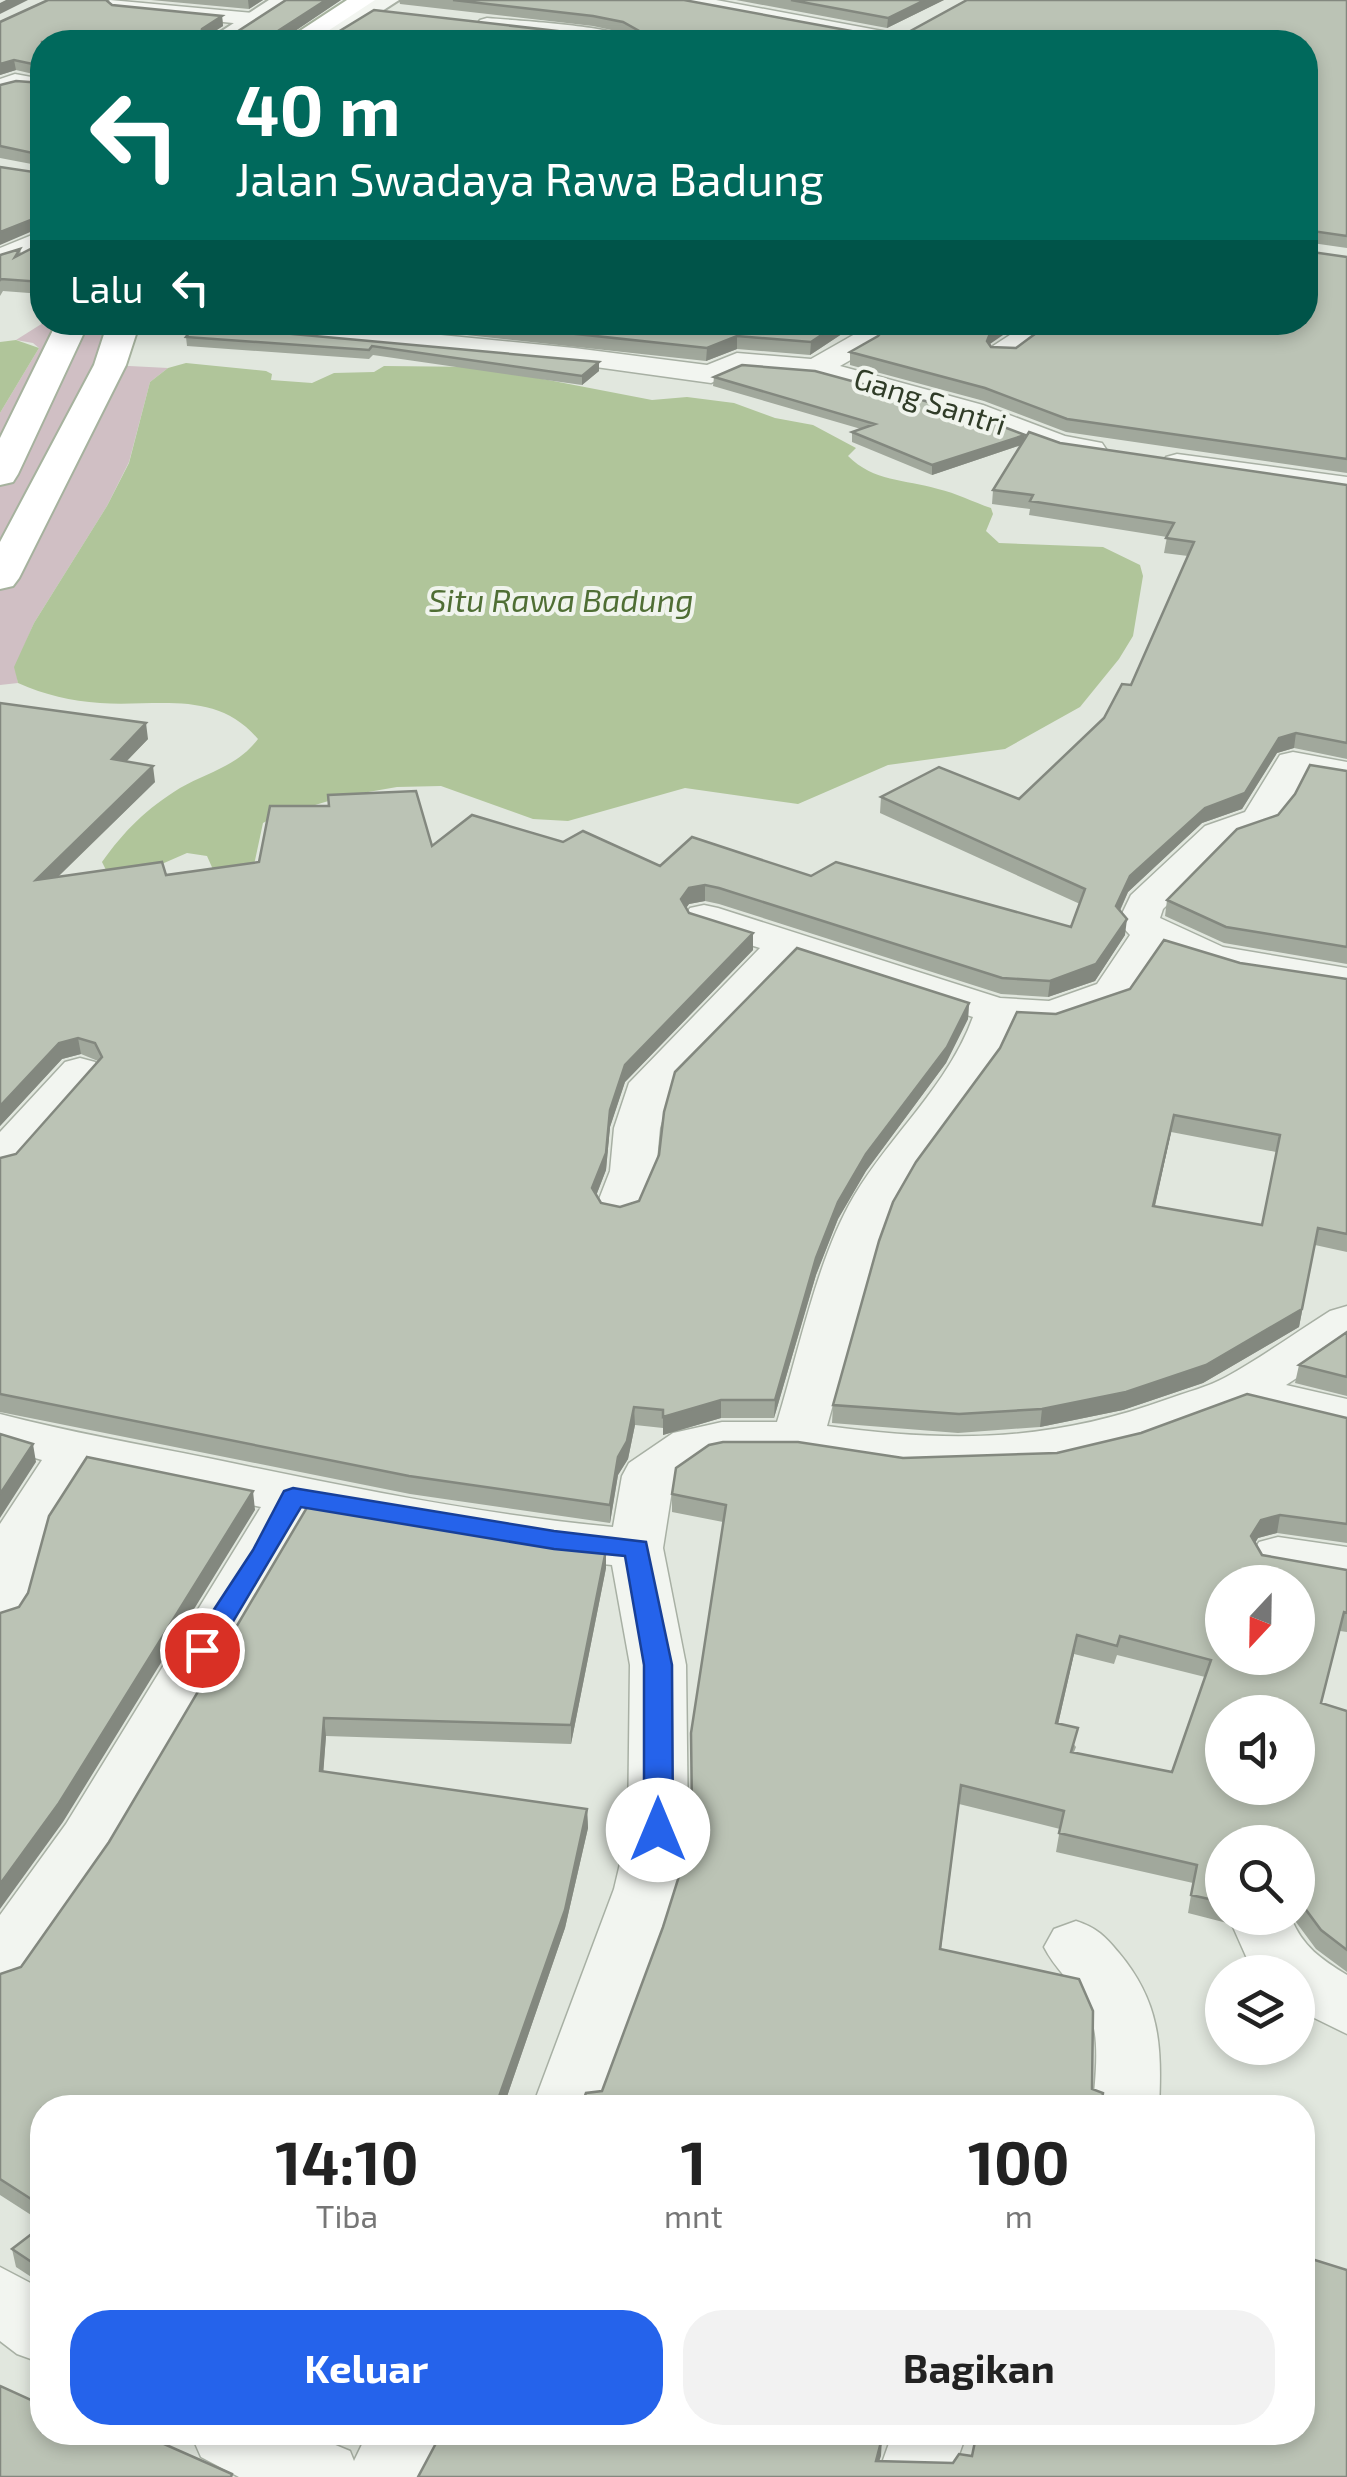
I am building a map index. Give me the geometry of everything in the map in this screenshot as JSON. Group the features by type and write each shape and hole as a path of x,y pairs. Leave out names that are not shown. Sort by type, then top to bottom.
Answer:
{"main road":[{"path":"259,30 327,9 380,6"},
{"path":"307,30 327,9"},
{"path":"0,474 67,335"},
{"path":"0,578 110,365 120,335"}],"street":[{"path":"257,30 285,0"},
{"path":"683,0 850,30"},
{"path":"114,5 251,30"},
{"path":"339,30 380,6"},
{"path":"456,20 555,30"},
{"path":"0,87 16,81 30,83"},
{"path":"3,255 30,244"},
{"name":"Gang Santri","path":"375,335 711,374 737,361 816,368 973,411 1060,444 1114,453"},
{"path":"514,350 533,335"},
{"path":"816,368 870,335"},
{"path":"1003,352 1029,335"},
{"path":"1152,459 1345,482"},
{"path":"1347,773 1293,763 1260,820 1219,834 1146,904 1138,922 1182,947 1347,981"},
{"path":"704,917 996,1011 1053,1014 1112,993 1152,933"},
{"path":"619,1208 633,1171 637,1128 650,1083 787,944"},
{"path":"798,1439 824,1357 848,1256 904,1152 959,1089 988,1040 996,1011"},
{"path":"0,1159 80,1072"},
{"path":"570,2095 646,1889 658,1830 658,1665 636,1548 648,1476 692,1445 722,1439 798,1439 902,1454 993,1454 1055,1450 1120,1436 1241,1390 1347,1322"},
{"path":"1241,1390 1347,1416"},
{"path":"0,1430 74,1451 211,1476 293,1497 554,1540 636,1548"},
{"path":"0,1610 22,1532 74,1451"},
{"path":"0,1964 88,1840 186,1673 264,1553 293,1497"},
{"path":"1278,1556 1347,1566"},
{"path":"1076,1947 1118,1998 1129,2056 1127,2095"},
{"path":"1315,1987 1347,2007"},
{"path":"0,2300 30,2321"},
{"path":"252,2445 307,2473 324,2477"},
{"path":"385,2477 401,2445"},
{"path":"914,2477 925,2445"}],"shaded area":[{"path":"30,331 30,335 120,335 110,365 168,368 150,382 129,462 107,506 34,623 15,667 18,683 0,685 0,413 39,348 16,340"}],"water":[{"path":"16,340 39,348 0,413 0,342"},
{"name":"Situ Rawa Badung","path":"186,363 266,371 272,374 271,380 312,383 334,373 374,372 384,366 481,367 652,400 687,397 734,403 775,418 813,425 856,448 848,456 868,471 945,491 991,508 993,514 986,531 999,543 1103,547 1140,565 1143,576 1133,636 1080,707 1005,749 888,765 798,804 685,788 568,821 533,819 441,786 397,787 345,796 272,818 263,823 254,865 215,874 207,856 187,853 148,870 106,870 102,862 146,812 180,788 232,762 258,739 241,723 205,707 100,703 48,694 18,683 14,667 34,623 107,506 129,463 150,382 168,368"}],"building":[{"path":"48,0 106,0 112,5 222,16 202,30 30,30 30,63 14,60 0,64 0,22"},
{"path":"286,0 326,0 280,30 240,30"},
{"path":"453,0 684,0 846,30 637,30 623,22 593,16"},
{"path":"791,0 925,0 888,18"},
{"path":"967,0 1347,0 1347,236 1318,232 1318,30 912,30"},
{"path":"374,10 548,30 341,30"},
{"path":"30,82 30,152 0,146 0,85"},
{"path":"0,167 30,172 30,220 0,232"},
{"path":"20,249 15,257 30,249 30,281 0,280 0,255"},
{"path":"1318,253 1347,257 1347,459 1067,419 985,388 850,352 879,335 989,335 987,341 991,347 1016,348 1034,335 1318,335"},
{"path":"304,335 599,362 582,376 372,346 369,350 186,337"},
{"path":"586,335 822,335 811,342 737,336 707,348"},
{"path":"742,365 815,371 962,411 1025,435 932,465 852,432 875,424 714,377"},
{"path":"1029,432 1060,443 1347,485 1347,743 1296,733 1279,738 1245,793 1205,808 1130,876 1116,906 1127,919 1096,964 1050,981 1002,978 719,888 689,888 681,899 689,913 753,933 625,1065 610,1110 606,1153 592,1188 601,1203 620,1207 639,1201 659,1155 664,1112 675,1072 797,948 969,1003 947,1047 866,1154 838,1202 816,1258 775,1400 721,1400 663,1417 663,1410 634,1407 627,1441 618,1457 610,1505 409,1476 0,1394 0,1158 16,1154 102,1057 95,1043 78,1038 59,1043 0,1106 0,703 146,723 112,759 153,766 36,880 162,862 166,875 259,862 270,806 329,806 328,795 416,791 432,846 472,815 563,842 583,831 660,866 692,837 811,876 836,862 1071,927 1085,889 881,797 939,767 1019,799 1104,718 1122,684 1131,685 1194,542 1166,538 1174,523 1030,501 1033,495 993,490"},
{"path":"1310,765 1347,771 1347,947 1226,927 1167,900 1237,829 1278,815"},
{"path":"1164,940 1240,963 1347,979 1347,1234 1318,1228 1302,1309 1206,1365 1126,1392 1042,1409 959,1414 833,1405 893,1202 916,1162 1000,1048 1017,1012 1056,1014 1130,989","holes":["1174,1115 1280,1135 1262,1225 1153,1206"]},
{"path":"1347,1332 1347,1377 1299,1365"},
{"path":"1247,1394 1347,1418 1347,1524 1280,1515 1261,1520 1251,1536 1262,1555 1347,1570 1347,1613 1344,1612 1321,1703 1347,1711 1347,1950 1315,1922 1315,1825 1205,1825 1205,1898 1191,1895 1197,1865 1059,1833 1064,1811 961,1785 940,1949 1079,1979 1093,2011 1092,2089 1103,2095 585,2095 602,2091 663,1927 692,1835 687,1834 692,1811 691,1733 726,1505 672,1494 676,1468 709,1445 723,1442 798,1442 903,1458 1057,1453 1141,1433","holes":["1205,1565 1315,1565 1315,1675 1206,1675 1172,1772 1071,1752 1078,1728 1056,1723 1077,1635 1117,1646 1120,1636 1205,1658"]},
{"path":"0,1434 33,1444 0,1494"},
{"path":"87,1457 253,1491 59,1803 0,1884 0,1613 19,1607 28,1593 49,1516"},
{"path":"309,1504 606,1550 571,1725 324,1718 320,1771 587,1809 565,1910 500,2095 30,2095 30,2198 0,2179 0,1974 21,1967 109,1842"},
{"path":"30,2235 30,2261 12,2249"},
{"path":"1315,2260 1347,2270 1347,2477 418,2477 435,2445 880,2445 876,2461 953,2463 959,2454 972,2456 974,2445 1315,2445"},
{"path":"0,2386 30,2400 30,2445 166,2445 232,2474 231,2477 0,2477"}],"route":[{"path":"202,1650 264,1553 293,1497 554,1540 636,1548 658,1665 658,1830"}]}
